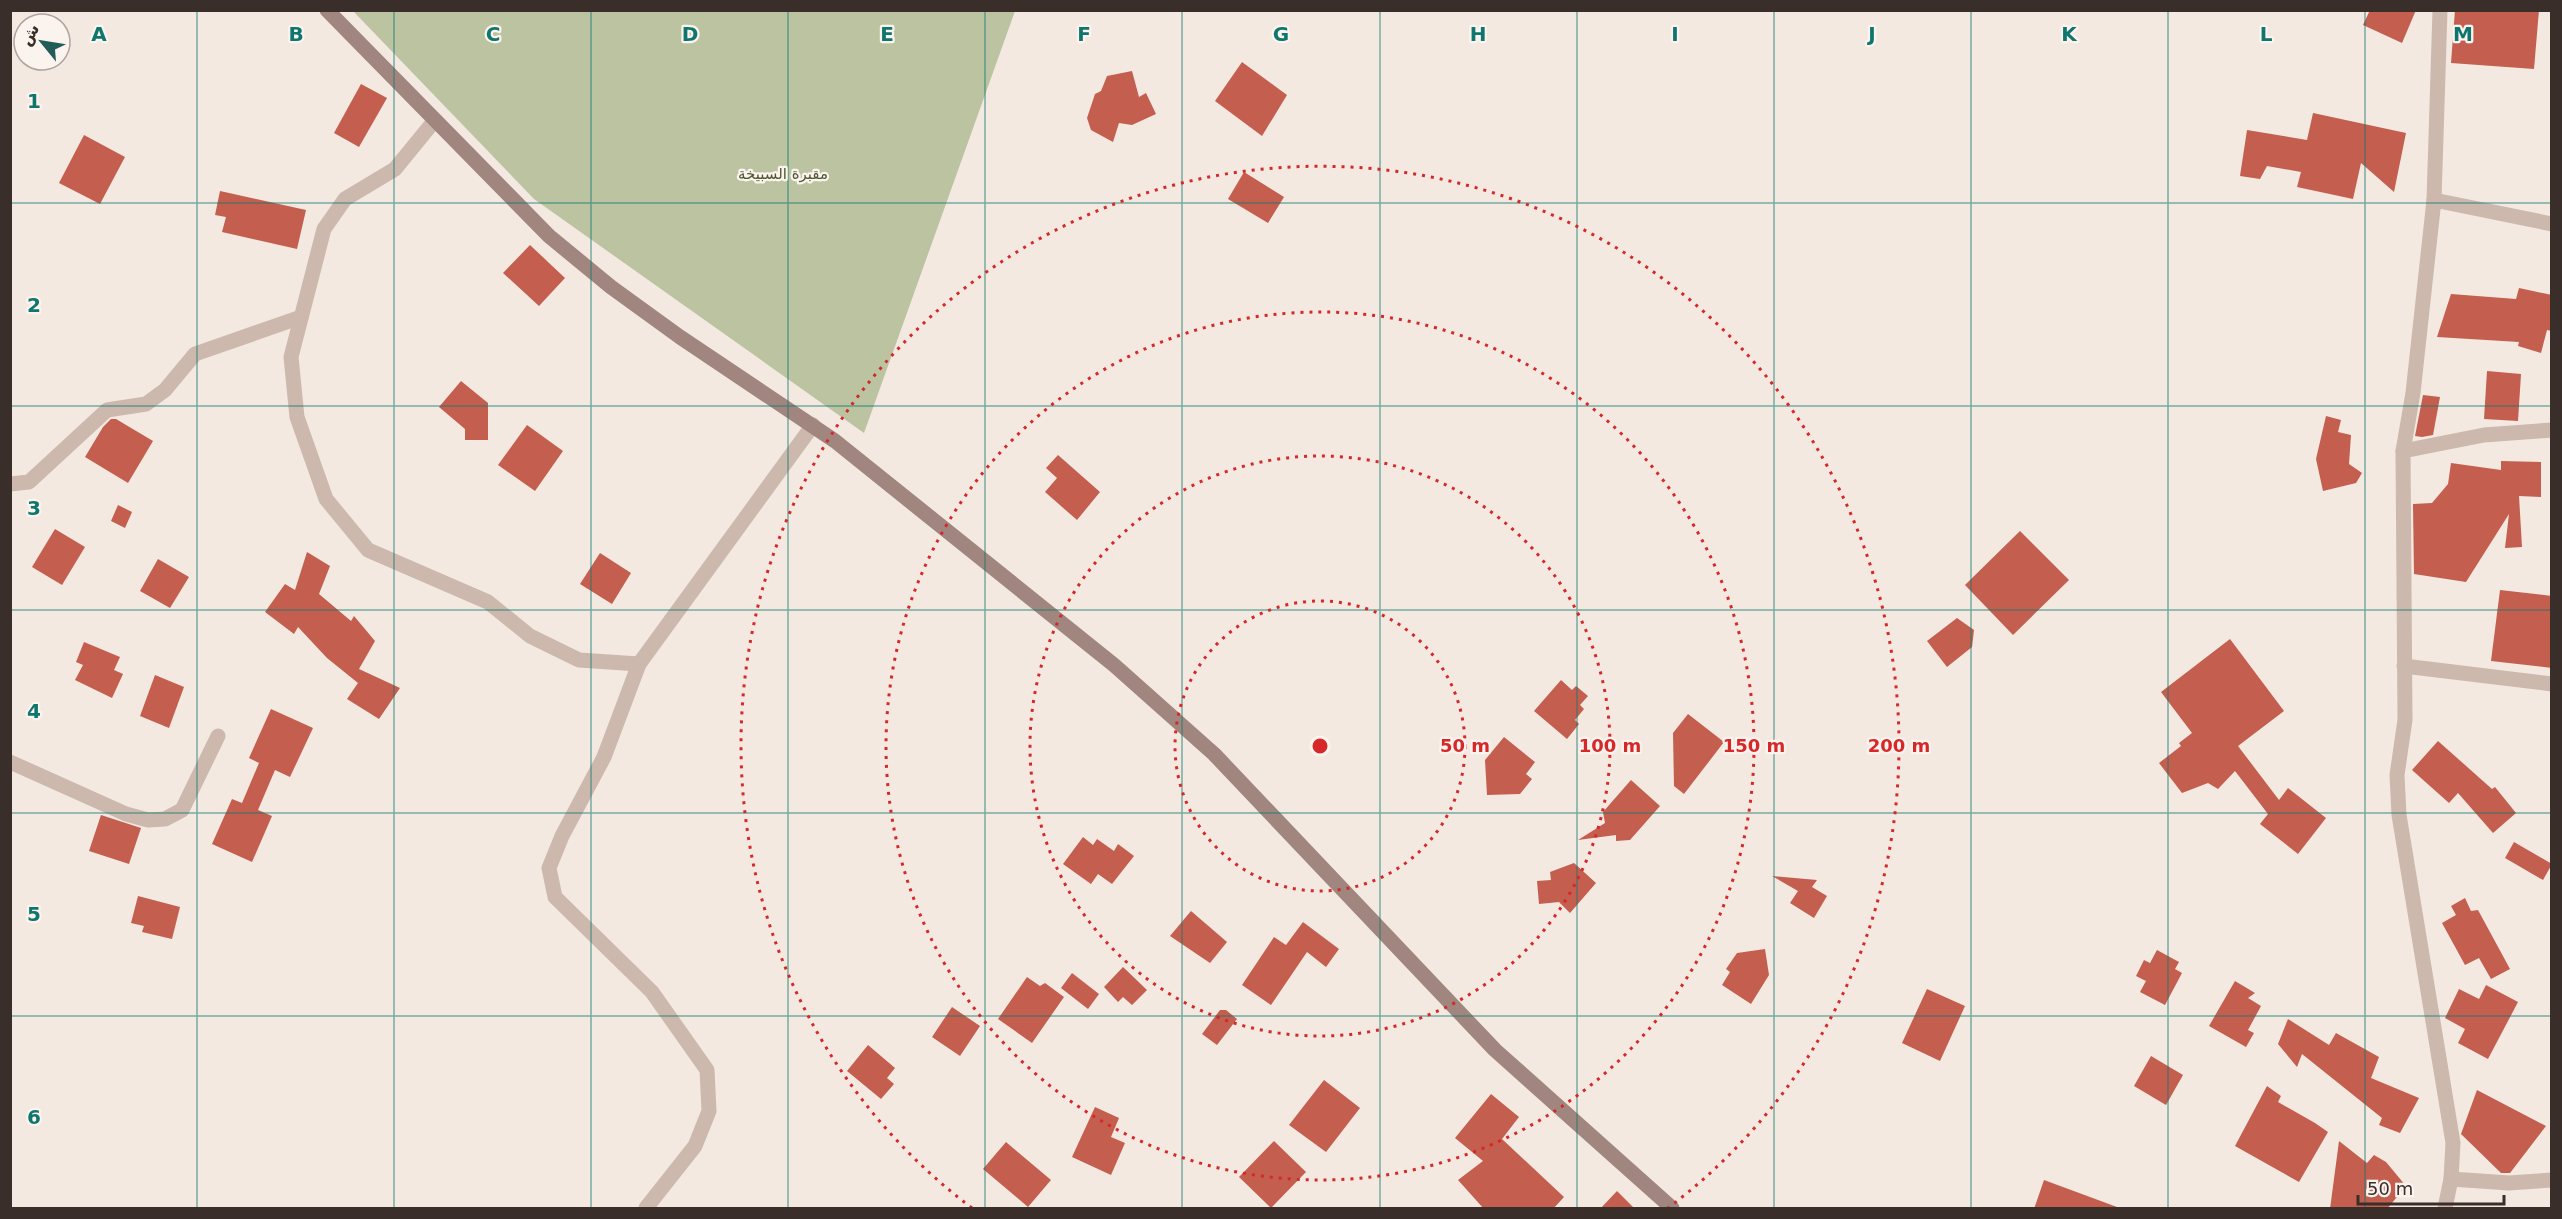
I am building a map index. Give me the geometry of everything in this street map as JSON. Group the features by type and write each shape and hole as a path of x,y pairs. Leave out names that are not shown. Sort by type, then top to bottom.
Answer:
{"street":[{"path":"327,10 549,236 611,287 680,337 813,425 1114,665 1214,754 1495,1050 1672,1209"},
{"path":"2440,10 2434,200 2413,393 2403,451 2405,720 2397,775 2399,815 2453,1143 2451,1179 2445,1209"},
{"path":"435,120 395,169 345,199 324,229 291,357 297,417 326,499 368,550 488,602 530,636 579,660 639,664"},
{"path":"2434,200 2552,224"},
{"path":"10,484 29,482 107,410 146,404 165,390 195,354 301,317"},
{"path":"646,1209 695,1146 709,1111 707,1070 652,992 555,897 549,868 562,836 604,757 639,664 813,425"},
{"path":"2403,451 2484,435 2552,429"},
{"path":"2404,666 2552,684"},
{"path":"10,762 126,814 148,820 165,819 182,810 218,736"},
{"path":"2451,1179 2509,1183 2552,1180"}],"green space":[{"name":"مقبرة السبيخة","path":"353,11 1015,11 864,433 534,199"}],"building":[{"path":"2370,10 2416,10 2402,43 2363,25"},
{"path":"2455,10 2539,10 2534,69 2451,63"},
{"path":"1242,62 1287,95 1262,136 1215,101"},
{"path":"1132,71 1139,97 1146,93 1156,114 1132,125 1119,123 1113,142 1091,130 1087,118 1095,94 1101,91 1107,76"},
{"path":"361,84 387,98 359,147 334,133"},
{"path":"2313,113 2406,133 2394,192 2361,163 2353,199 2297,187 2301,172 2267,166 2260,179 2240,176 2247,130 2307,140"},
{"path":"84,135 125,157 100,204 59,183"},
{"path":"1244,172 1284,197 1268,223 1228,199"},
{"path":"220,191 306,210 297,249 222,232 226,217 215,215"},
{"path":"530,245 565,278 539,306 503,273"},
{"path":"2519,288 2552,295 2552,331 2547,330 2541,353 2518,346 2519,342 2437,337 2451,294 2516,299"},
{"path":"2487,371 2521,374 2518,421 2484,419"},
{"path":"461,381 488,403 488,440 465,440 465,429 439,407"},
{"path":"2423,395 2440,397 2433,435 2422,437 2415,436"},
{"path":"2326,416 2341,420 2338,432 2351,435 2349,464 2362,473 2356,483 2323,491 2316,459"},
{"path":"111,419 116,419 153,441 128,483 85,457 103,427"},
{"path":"527,425 563,451 535,491 498,465"},
{"path":"1058,455 1100,492 1077,520 1045,492 1057,478 1046,468"},
{"path":"2501,461 2541,462 2541,497 2519,496 2522,547 2505,548 2509,514 2466,582 2414,574 2413,504 2432,503 2448,484 2451,463 2501,470"},
{"path":"118,505 132,512 125,528 111,521"},
{"path":"55,529 85,547 62,585 32,567"},
{"path":"2020,531 2069,580 2013,635 1965,585"},
{"path":"307,552 330,566 319,594 351,621 354,616 375,641 359,669 400,688 379,719 347,699 358,683 327,658 298,627 294,634 265,612 285,584 295,590"},
{"path":"600,553 631,573 612,604 580,584"},
{"path":"158,559 189,577 170,608 140,591"},
{"path":"2500,590 2552,596 2552,668 2491,661"},
{"path":"1957,618 1974,630 1972,647 1947,667 1927,641"},
{"path":"2230,639 2284,711 2238,746 2279,800 2288,788 2326,818 2298,854 2260,824 2268,814 2235,771 2218,789 2208,783 2182,793 2159,763 2181,746 2179,743 2192,733 2161,692"},
{"path":"84,642 120,657 114,670 123,674 112,698 75,680 83,665 76,662"},
{"path":"155,675 184,687 169,728 140,716"},
{"path":"1561,680 1572,690 1576,686 1588,696 1580,705 1584,709 1575,720 1579,724 1567,739 1534,711"},
{"path":"271,709 313,728 290,777 275,770 258,810 272,816 252,862 212,844 232,799 242,803 259,763 249,758"},
{"path":"1688,714 1724,742 1684,794 1674,786 1673,733"},
{"path":"1504,737 1535,762 1526,774 1532,779 1520,794 1487,795 1485,760"},
{"path":"2438,741 2492,789 2495,787 2516,813 2493,833 2458,793 2449,803 2412,770"},
{"path":"1631,780 1660,806 1630,840 1616,841 1616,835 1578,840 1605,823 1603,812"},
{"path":"101,815 141,828 129,864 89,851"},
{"path":"1083,837 1093,845 1097,839 1114,851 1118,844 1134,856 1112,884 1098,874 1091,884 1063,864"},
{"path":"2514,842 2552,864 2543,880 2505,858"},
{"path":"1574,863 1596,883 1570,913 1559,902 1539,904 1537,881 1551,880 1550,872"},
{"path":"1772,876 1817,880 1812,887 1827,896 1814,918 1790,903 1798,891"},
{"path":"138,896 180,907 172,939 142,932 144,926 131,923"},
{"path":"2465,898 2471,911 2478,910 2510,969 2491,979 2479,958 2465,965 2442,923 2456,915 2451,906"},
{"path":"1191,911 1227,942 1210,963 1170,936"},
{"path":"1303,922 1339,949 1326,967 1307,952 1271,1005 1242,985 1274,937 1286,945"},
{"path":"1765,949 1769,975 1751,1004 1722,985 1730,972 1726,969 1737,953"},
{"path":"2157,950 2179,962 2175,969 2182,973 2165,1005 2140,992 2146,981 2136,976 2144,960 2150,963"},
{"path":"1123,967 1147,990 1132,1005 1123,997 1118,1002 1104,987"},
{"path":"1072,973 1099,994 1088,1009 1061,988"},
{"path":"1027,977 1040,986 1045,983 1064,997 1032,1043 998,1019"},
{"path":"2235,981 2255,993 2248,998 2261,1006 2248,1030 2254,1033 2246,1047 2209,1026"},
{"path":"2486,985 2518,1002 2488,1059 2458,1043 2465,1029 2445,1018 2459,989 2479,999"},
{"path":"1927,989 1965,1006 1940,1061 1902,1043"},
{"path":"952,1007 980,1026 960,1056 932,1037"},
{"path":"1220,1010 1226,1010 1237,1019 1217,1045 1202,1034"},
{"path":"2288,1019 2329,1045 2336,1033 2379,1057 2371,1078 2419,1098 2400,1133 2379,1125 2382,1118 2302,1054 2297,1067 2278,1044"},
{"path":"868,1045 895,1068 887,1078 894,1084 881,1099 847,1071"},
{"path":"2151,1056 2183,1075 2166,1105 2134,1086"},
{"path":"1324,1080 1360,1108 1326,1152 1289,1125"},
{"path":"2267,1086 2281,1096 2278,1102 2328,1132 2299,1182 2235,1146"},
{"path":"2477,1090 2546,1126 2510,1173 2501,1173 2461,1134"},
{"path":"1491,1094 1519,1117 1502,1139 1564,1197 1553,1209 1484,1209 1458,1180 1483,1161 1455,1138"},
{"path":"1095,1107 1119,1118 1111,1137 1125,1143 1111,1175 1072,1157"},
{"path":"1274,1141 1306,1172 1271,1208 1239,1177"},
{"path":"2339,1141 2367,1163 2374,1155 2386,1162 2406,1186 2387,1209 2330,1209"},
{"path":"1006,1142 1051,1180 1028,1207 983,1169"},
{"path":"2044,1180 2117,1207 2116,1209 2034,1209"},
{"path":"1617,1191 1635,1209 1600,1209"}]}
